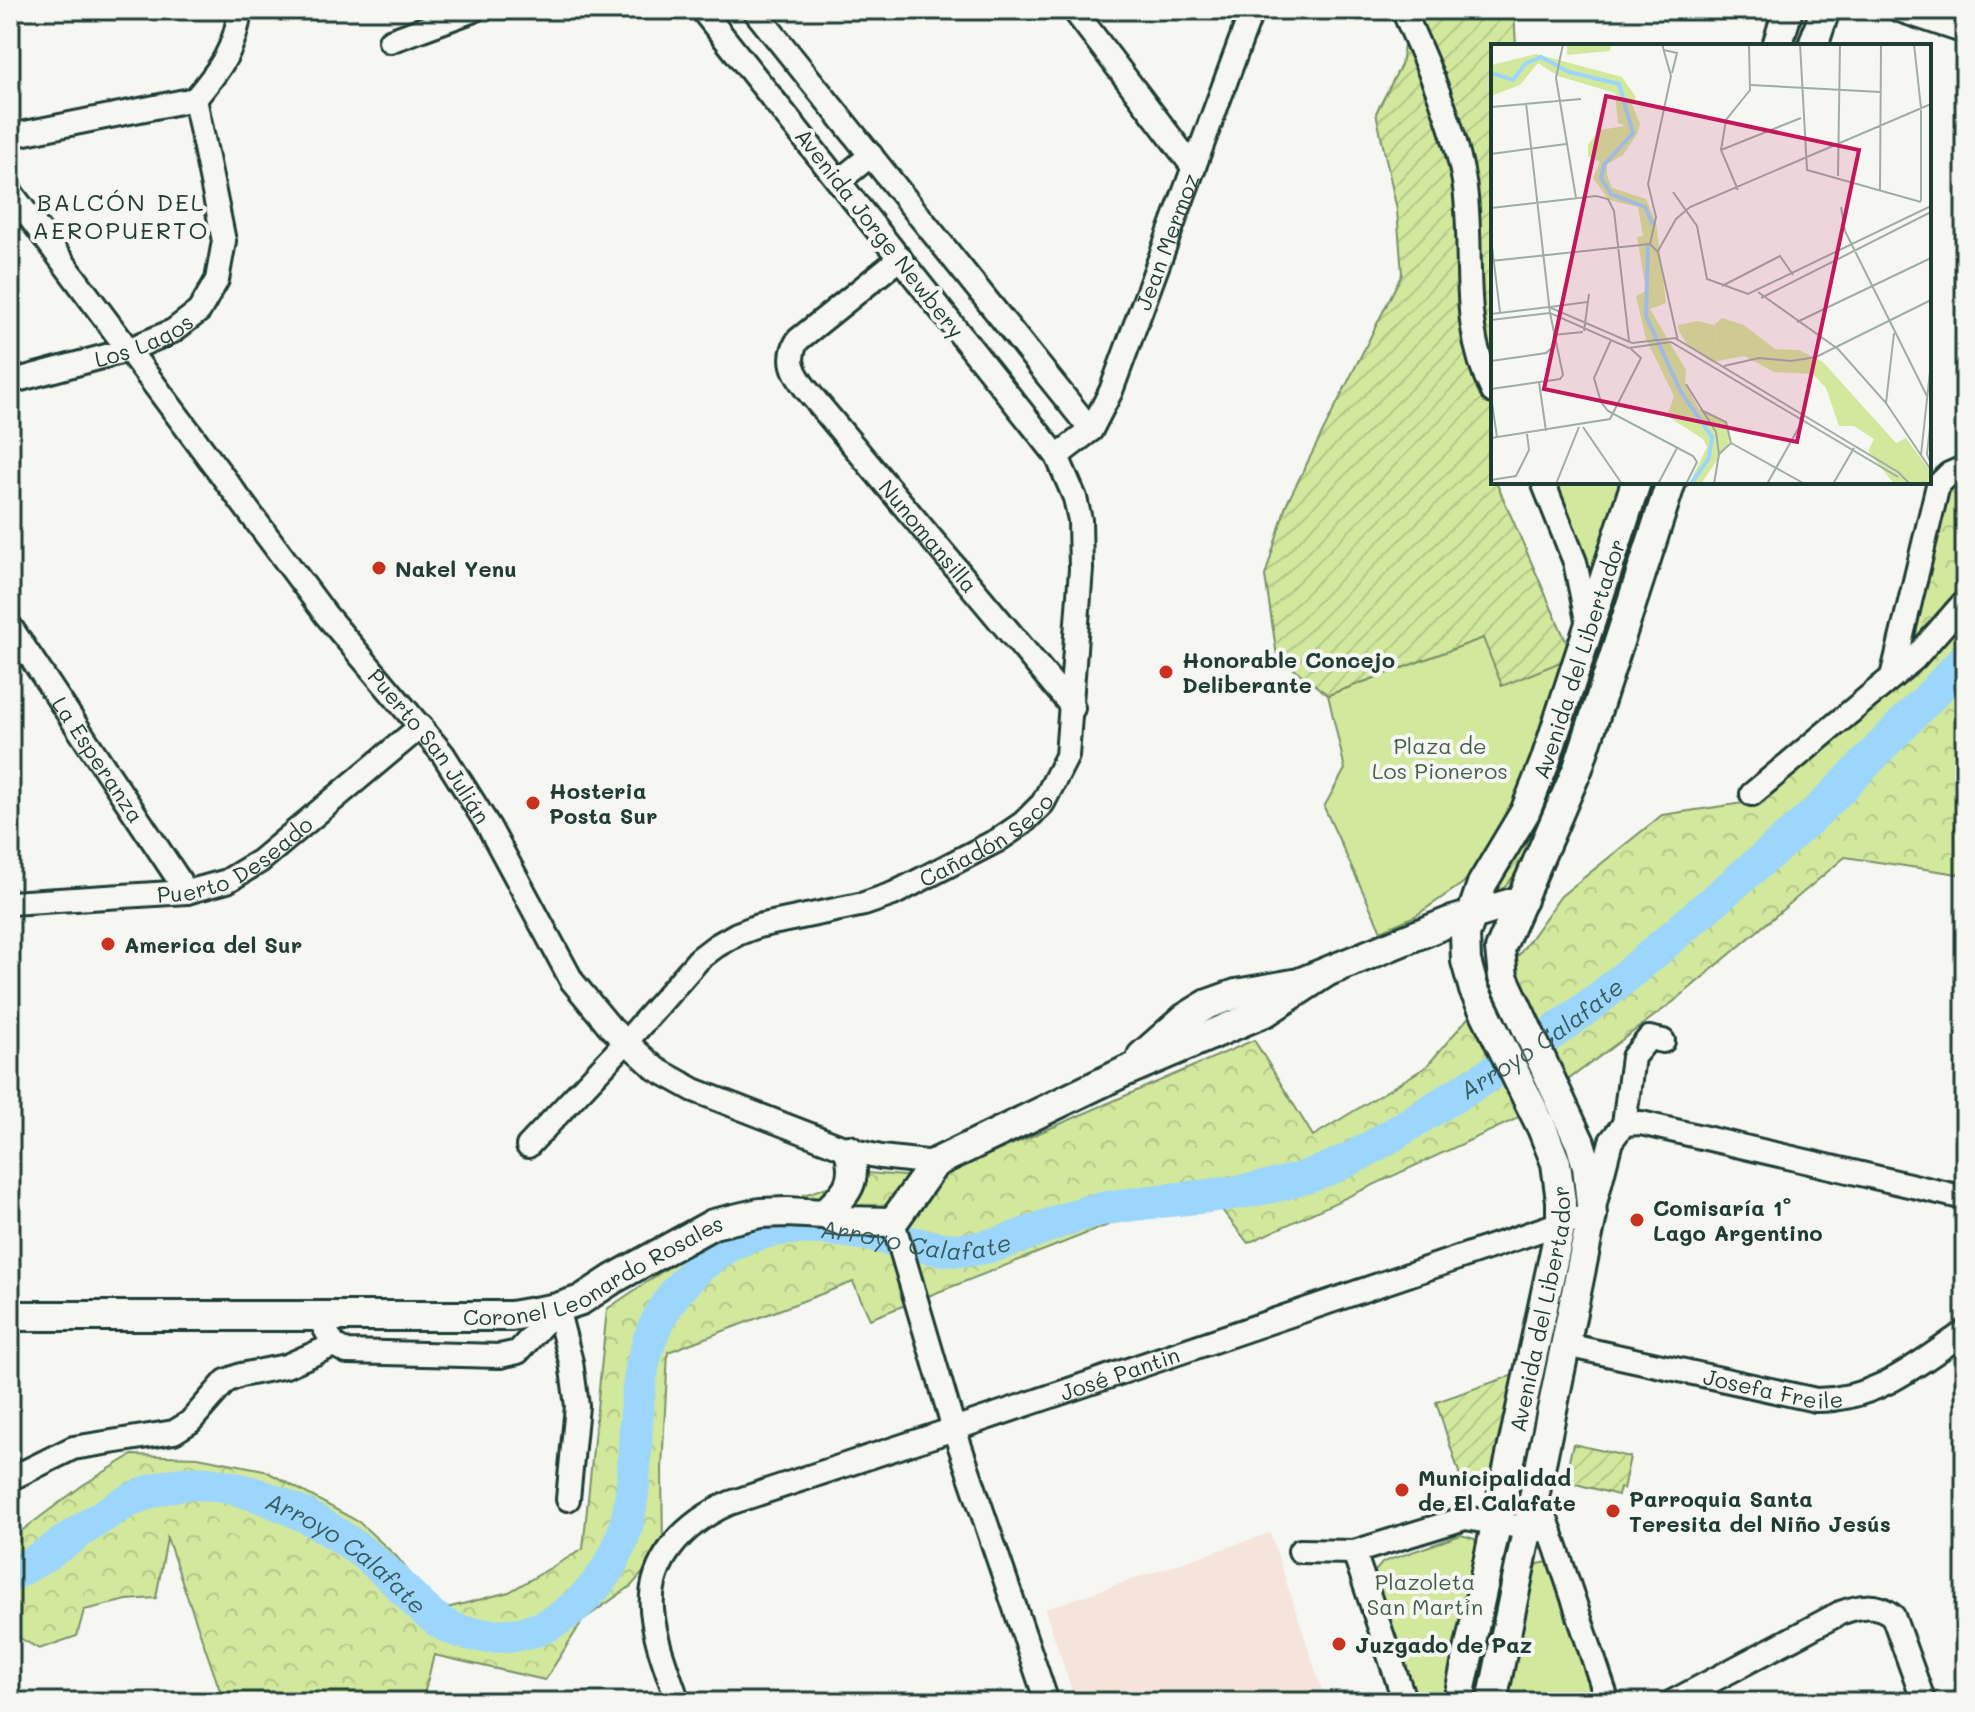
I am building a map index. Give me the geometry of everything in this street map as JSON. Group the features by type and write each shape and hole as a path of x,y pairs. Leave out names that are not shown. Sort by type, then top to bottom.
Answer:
{"main road":[{"path":"1778,44 1788,10"},
{"path":"1814,44 1825,10"},
{"name":"Avenida del Libertador","path":"1458,1702 1561,1223 1560,1178 1542,1128 1474,990 1466,961 1465,935 1470,915 1492,865 1510,839 1535,788 1635,484"},
{"name":"Avenida del Libertador","path":"1492,1702 1540,1530 1536,1490 1592,1215 1587,1166 1567,1115 1503,977 1500,949 1578,768 1670,484"},
{"path":"1418,934 1492,865"},
{"path":"895,1229 935,1163 1124,1072 1267,1011 1325,973 1418,934 1522,900"},
{"path":"1418,934 1436,939 1466,961"},
{"path":"824,1214 845,1195 854,1168 849,1150"},
{"name":"Coronel Leonardo Rosales","path":"10,1316 511,1316 557,1308 581,1300 713,1224 760,1213 824,1214 843,1221 895,1229"}],"street":[{"path":"10,136 195,99 223,66 237,34 240,10"},
{"path":"390,41 474,10"},
{"name":"Avenida Jorge Newbery","path":"702,10 1057,456"},
{"name":"Avenida Jorge Newbery","path":"754,10 1091,430"},
{"path":"1074,10 1194,168"},
{"name":"Jean Mermoz","path":"1057,456 1091,430 1116,378 1252,10"},
{"path":"1403,10 1458,151 1467,210 1470,319 1480,361 1491,387"},
{"path":"1899,10 1965,32"},
{"name":"Los Lagos","path":"10,382 128,350 173,331 199,311 217,280 224,241 195,99"},
{"path":"839,181 871,155"},
{"name":"Puerto San Julián","path":"10,191 326,615 443,754 474,801 572,981 598,1014 656,1069 694,1090 849,1150 935,1163"},
{"name":"Nunomansilla","path":"900,258 806,332 792,349 793,368 806,389 1073,708"},
{"name":"Cañadón Seco","path":"528,1146 699,959 737,934 758,926 864,904 893,894 998,840 1023,823 1043,803 1067,756 1073,708 1081,542 1075,498 1057,456"},
{"path":"1892,677 1938,485 1949,474 1965,467"},
{"path":"1544,484 1575,562 1588,628"},
{"path":"1752,794 1914,659 1965,601"},
{"name":"La Esperanza","path":"10,626 187,892"},
{"name":"Puerto Deseado","path":"10,903 187,892 219,884 244,872 421,726"},
{"path":"1592,1215 1611,1141 1624,1124 1633,1057 1649,1038 1663,1041"},
{"path":"1624,1124 1641,1123 1965,1198"},
{"name":"José Pantin","path":"678,1702 652,1616 656,1575 664,1557 688,1527 707,1513 1592,1215"},
{"path":"895,1229 954,1429 1047,1702"},
{"path":"318,1316 334,1345 347,1352 500,1356 518,1352 557,1308"},
{"path":"557,1308 571,1362 577,1406 568,1499"},
{"name":"Josefa Freile","path":"1566,1345 1816,1400 1841,1400 1888,1383 1965,1332"},
{"path":"10,1479 73,1448 174,1432 190,1422 226,1381 286,1366 334,1345"},
{"path":"1300,1551 1354,1552 1456,1519 1469,1518 1540,1530 1608,1702"},
{"path":"1354,1552 1405,1702"},
{"path":"1678,1701 1840,1613 1859,1606 1874,1606 1885,1609 1893,1616 1924,1702"}],"shaded area":[{"path":"1270,1533 1326,1702 1076,1702 1045,1609"}],"green space":[{"path":"1409,10 1514,10 1516,44 1491,44 1491,449 1488,463 1491,484 1497,484 1573,657 1502,686 1483,638 1328,695 1277,656 1265,576 1286,505 1402,274 1397,210 1376,113 1401,65"},
{"path":"1965,481 1965,875 1845,857 1677,999 1514,1120 1248,1243 1204,1187 870,1319 853,1282 668,1352 662,1469 663,1550 631,1586 583,1620 545,1680 434,1655 422,1702 224,1702 167,1538 156,1598 127,1600 84,1610 77,1636 39,1649 10,1635 10,1533 16,1535 83,1485 132,1455 198,1457 264,1470 359,1522 397,1557 439,1610 509,1592 583,1549 607,1309 745,1215 868,1173 904,1176 993,1153 1254,1040 1313,1136 1426,1067 1503,977 1561,896 1662,815 1750,802 1897,678 1944,491"},
{"path":"1554,484 1623,484 1589,589 1574,529"},
{"path":"1647,484 1662,484 1563,776 1537,835 1513,877 1492,895"},
{"name":"Plaza de Los Pioneros","path":"1483,638 1573,657 1505,837 1463,883 1415,916 1381,931 1324,807 1345,769 1328,695"},
{"path":"1513,1375 1493,1469 1480,1485 1465,1491 1436,1402"},
{"path":"1573,1444 1630,1457 1623,1489 1620,1488 1618,1495 1576,1484 1569,1479 1567,1469"},
{"name":"Plazoleta San Martín","path":"1461,1535 1475,1539 1477,1549 1445,1702 1418,1702 1375,1571 1383,1562"},
{"path":"1548,1562 1599,1702 1504,1702 1533,1573 1538,1564"}],"waterway":[{"name":"Arroyo Calafate","path":"10,1575 131,1500 174,1485 200,1484 255,1494 310,1518 358,1549 426,1611 452,1629 496,1636 543,1627 581,1601 605,1573 621,1542 629,1511 641,1376 649,1342 660,1316 675,1293 716,1254 758,1234 804,1228 850,1231 943,1249 971,1249 1005,1242 1102,1209 1269,1187 1323,1171 1354,1157 1499,1069 1606,993 1819,809 1965,658"}],"place":[{"name":"Nakel Yenu","path":"379,568"},
{"name":"Honorable Concejo Deliberante","path":"1166,672"},
{"name":"Hosteria Posta Sur","path":"533,803"},
{"name":"America del Sur","path":"108,944"},
{"name":"Comisaría 1° Lago Argentino","path":"1637,1220"},
{"name":"Municipalidad de El Calafate","path":"1402,1490"},
{"name":"Parroquia Santa Teresita del Niño Jesús","path":"1613,1511"},
{"name":"Juzgado de Paz","path":"1339,1644"}],"district":[{"name":"BALCÓN DEL AEROPUERTO","path":"121,215"}]}
